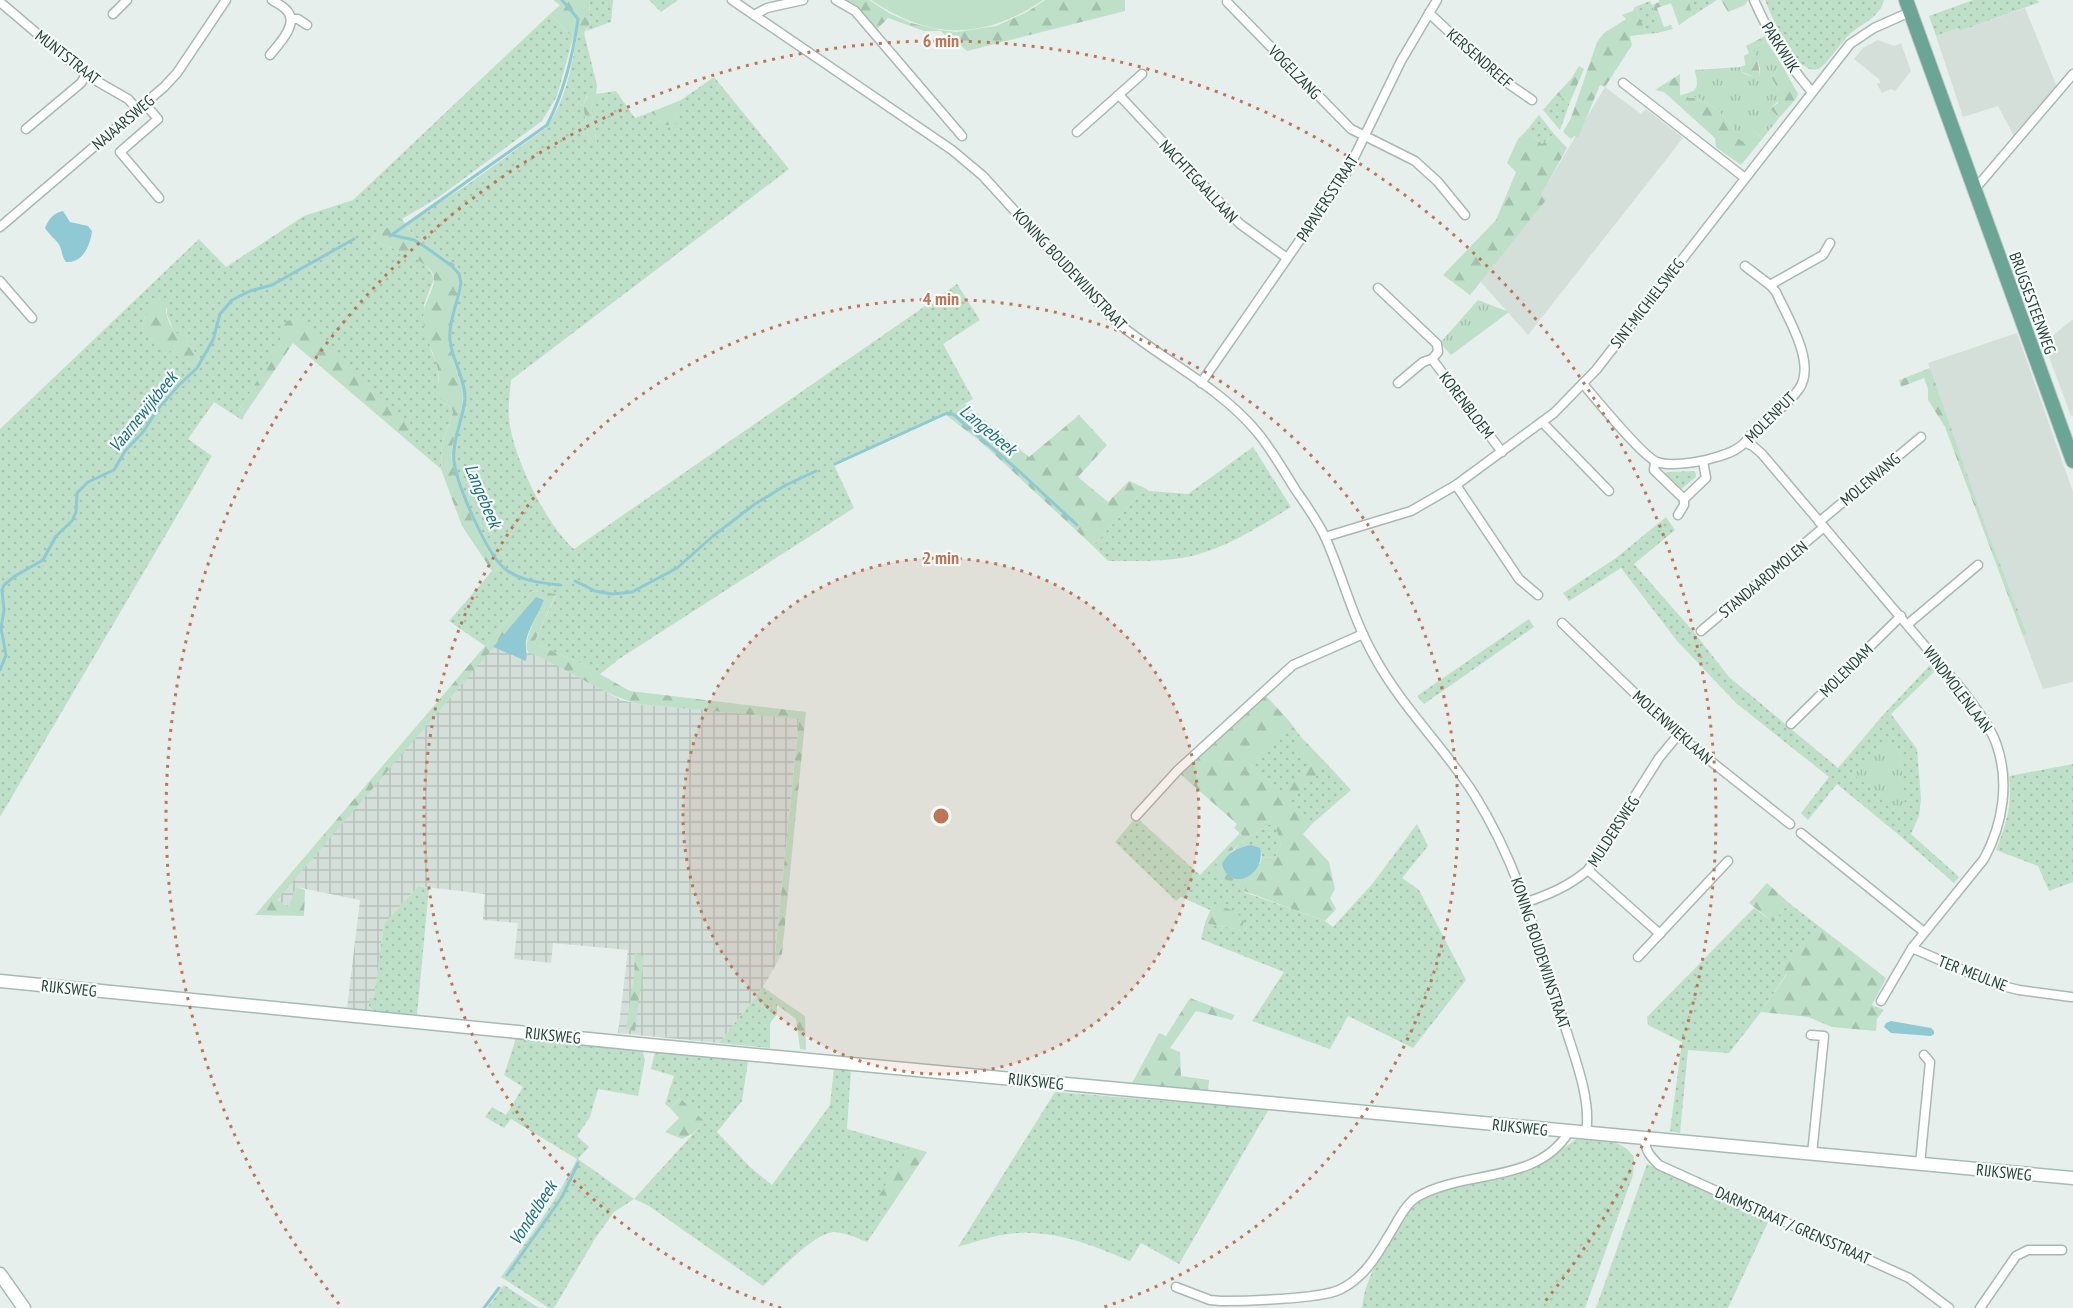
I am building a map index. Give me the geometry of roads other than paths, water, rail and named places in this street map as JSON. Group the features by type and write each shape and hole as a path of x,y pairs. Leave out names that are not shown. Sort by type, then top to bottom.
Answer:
{"main road":[{"name":"BRUGSESTEENWEG","path":"1908,6 2073,461"},
{"name":"RIJKSWEG","path":"0,981 1569,1132 2073,1178"},
{"path":"0,1274 24,1308"}],"street":[{"path":"113,14 127,0"},
{"name":"NAJAARSWEG","path":"0,227 164,87 177,73 226,0"},
{"path":"270,55 291,26 287,10 272,0"},
{"name":"KONING BOUDEWIJNSTRAAT","path":"732,0 952,150 983,176 1112,318 1201,383 1242,416 1257,432 1325,537 1363,634 1389,681 1472,792 1504,849 1527,902 1574,1057 1588,1112 1586,1133"},
{"path":"754,15 767,8 803,0"},
{"path":"836,0 855,11 962,135"},
{"name":"PARKWIJK","path":"1754,0 1778,48 1791,68 1812,92"},
{"name":"PAPAVERSSTRAAT","path":"1201,383 1347,172 1401,61 1430,13 1434,1"},
{"name":"MUNTSTRAAT","path":"0,2 86,75 141,107"},
{"name":"VOGELZANG","path":"1227,2 1351,129 1415,161 1438,182 1465,215"},
{"name":"SINT-MICHIELSWEG","path":"1325,537 1411,511 1456,485 1542,422 1583,384 1850,44 1908,6"},
{"name":"KERSENDREEF","path":"1430,13 1493,73 1532,100"},
{"path":"291,19 298,19 308,25"},
{"path":"1077,132 1142,74"},
{"path":"1975,189 2073,74"},
{"path":"26,129 81,83 86,75"},
{"path":"1623,83 1745,178"},
{"name":"NACHTEGAALLAAN","path":"1119,95 1240,224 1287,258"},
{"path":"141,107 158,119 120,152 159,198"},
{"path":"1770,285 1823,255 1830,243"},
{"name":"MOLENPUT","path":"1656,462 1664,464 1703,461 1729,453 1746,443 1750,434 1798,390 1803,380 1805,365 1802,349 1776,292 1745,266"},
{"path":"0,281 32,318"},
{"name":"KORENBLOEM","path":"1378,288 1435,340 1438,352 1432,359 1423,363 1398,383"},
{"name":"KORENBLOEM","path":"1432,359 1502,452"},
{"path":"1583,384 1638,446 1656,462 1654,470 1684,499 1684,505 1678,515"},
{"path":"1542,422 1609,491"},
{"name":"MOLENVANG","path":"1821,525 1921,437"},
{"name":"WINDMOLENLAAN","path":"1746,443 1762,454 1908,624 1964,692 1996,742 2003,773 2002,808 1992,845 1984,859 1912,948 1881,1001"},
{"path":"1684,499 1706,478 1703,461"},
{"path":"1456,485 1520,579 1538,595"},
{"name":"STANDAARDMOLEN","path":"1701,631 1821,525"},
{"path":"1908,624 1978,565"},
{"name":"MOLENDAM","path":"1791,724 1901,616"},
{"name":"MOLENWIEKLAAN","path":"1562,623 1678,735 1790,824"},
{"path":"1136,816 1178,770 1293,665 1363,634"},
{"name":"MULDERSWEG","path":"1527,902 1556,892 1575,882 1588,870 1659,758 1678,735"},
{"path":"1801,833 1924,932"},
{"path":"1638,957 1728,861"},
{"path":"1588,870 1660,934"},
{"name":"TER MEULNE","path":"1912,948 1995,984 2071,998"},
{"path":"1811,1035 1824,1036 1812,1154"},
{"path":"1920,1164 1930,1062 1924,1055"},
{"path":"1176,1287 1210,1300 1230,1301 1319,1295 1339,1290 1373,1262 1414,1198 1430,1190 1503,1174 1532,1164 1562,1143 1569,1132"},
{"name":"DARMSTRAAT / GRENSSTRAAT","path":"1645,1138 1648,1154 1659,1165 1910,1278 1949,1308"},
{"path":"1980,1308 2016,1256 2028,1250 2062,1250"}],"water":[{"path":"63,211 70,222 88,226 92,231 85,252 72,262 66,262 58,243 45,228 52,217"},
{"path":"536,597 544,600 527,636 526,661 493,647"},
{"path":"1251,845 1260,848 1261,858 1258,866 1246,877 1232,878 1226,873 1222,864 1234,851"},
{"path":"1891,1021 1931,1028 1934,1034 1931,1036 1891,1033 1884,1027"}],"waterway":[{"name":"Vaarnewijkbeek","path":"390,236 547,125 567,74 578,19 562,0"},
{"name":"Langebeek","path":"392,235 414,240 452,266 459,274 461,283 452,320 450,341 465,399 455,445 454,461 460,485 479,531 494,556 506,570 528,580 560,585"},
{"name":"Vaarnewijkbeek","path":"0,670 6,655 1,628 4,585 43,560 56,536 72,521 76,512 77,493 88,482 114,470 125,451 143,432 157,410 197,368 213,340 220,314 232,300 250,291 272,285 354,239"},
{"name":"Langebeek","path":"835,464 947,413 953,414 1077,525"},
{"name":"Langebeek","path":"575,581 595,591 612,594 632,592 677,568 713,536 755,504 786,485 816,471"},
{"name":"Vondelbeek","path":"507,1275 562,1197 578,1163"},
{"name":"Vondelbeek","path":"484,1308 499,1288"}]}
